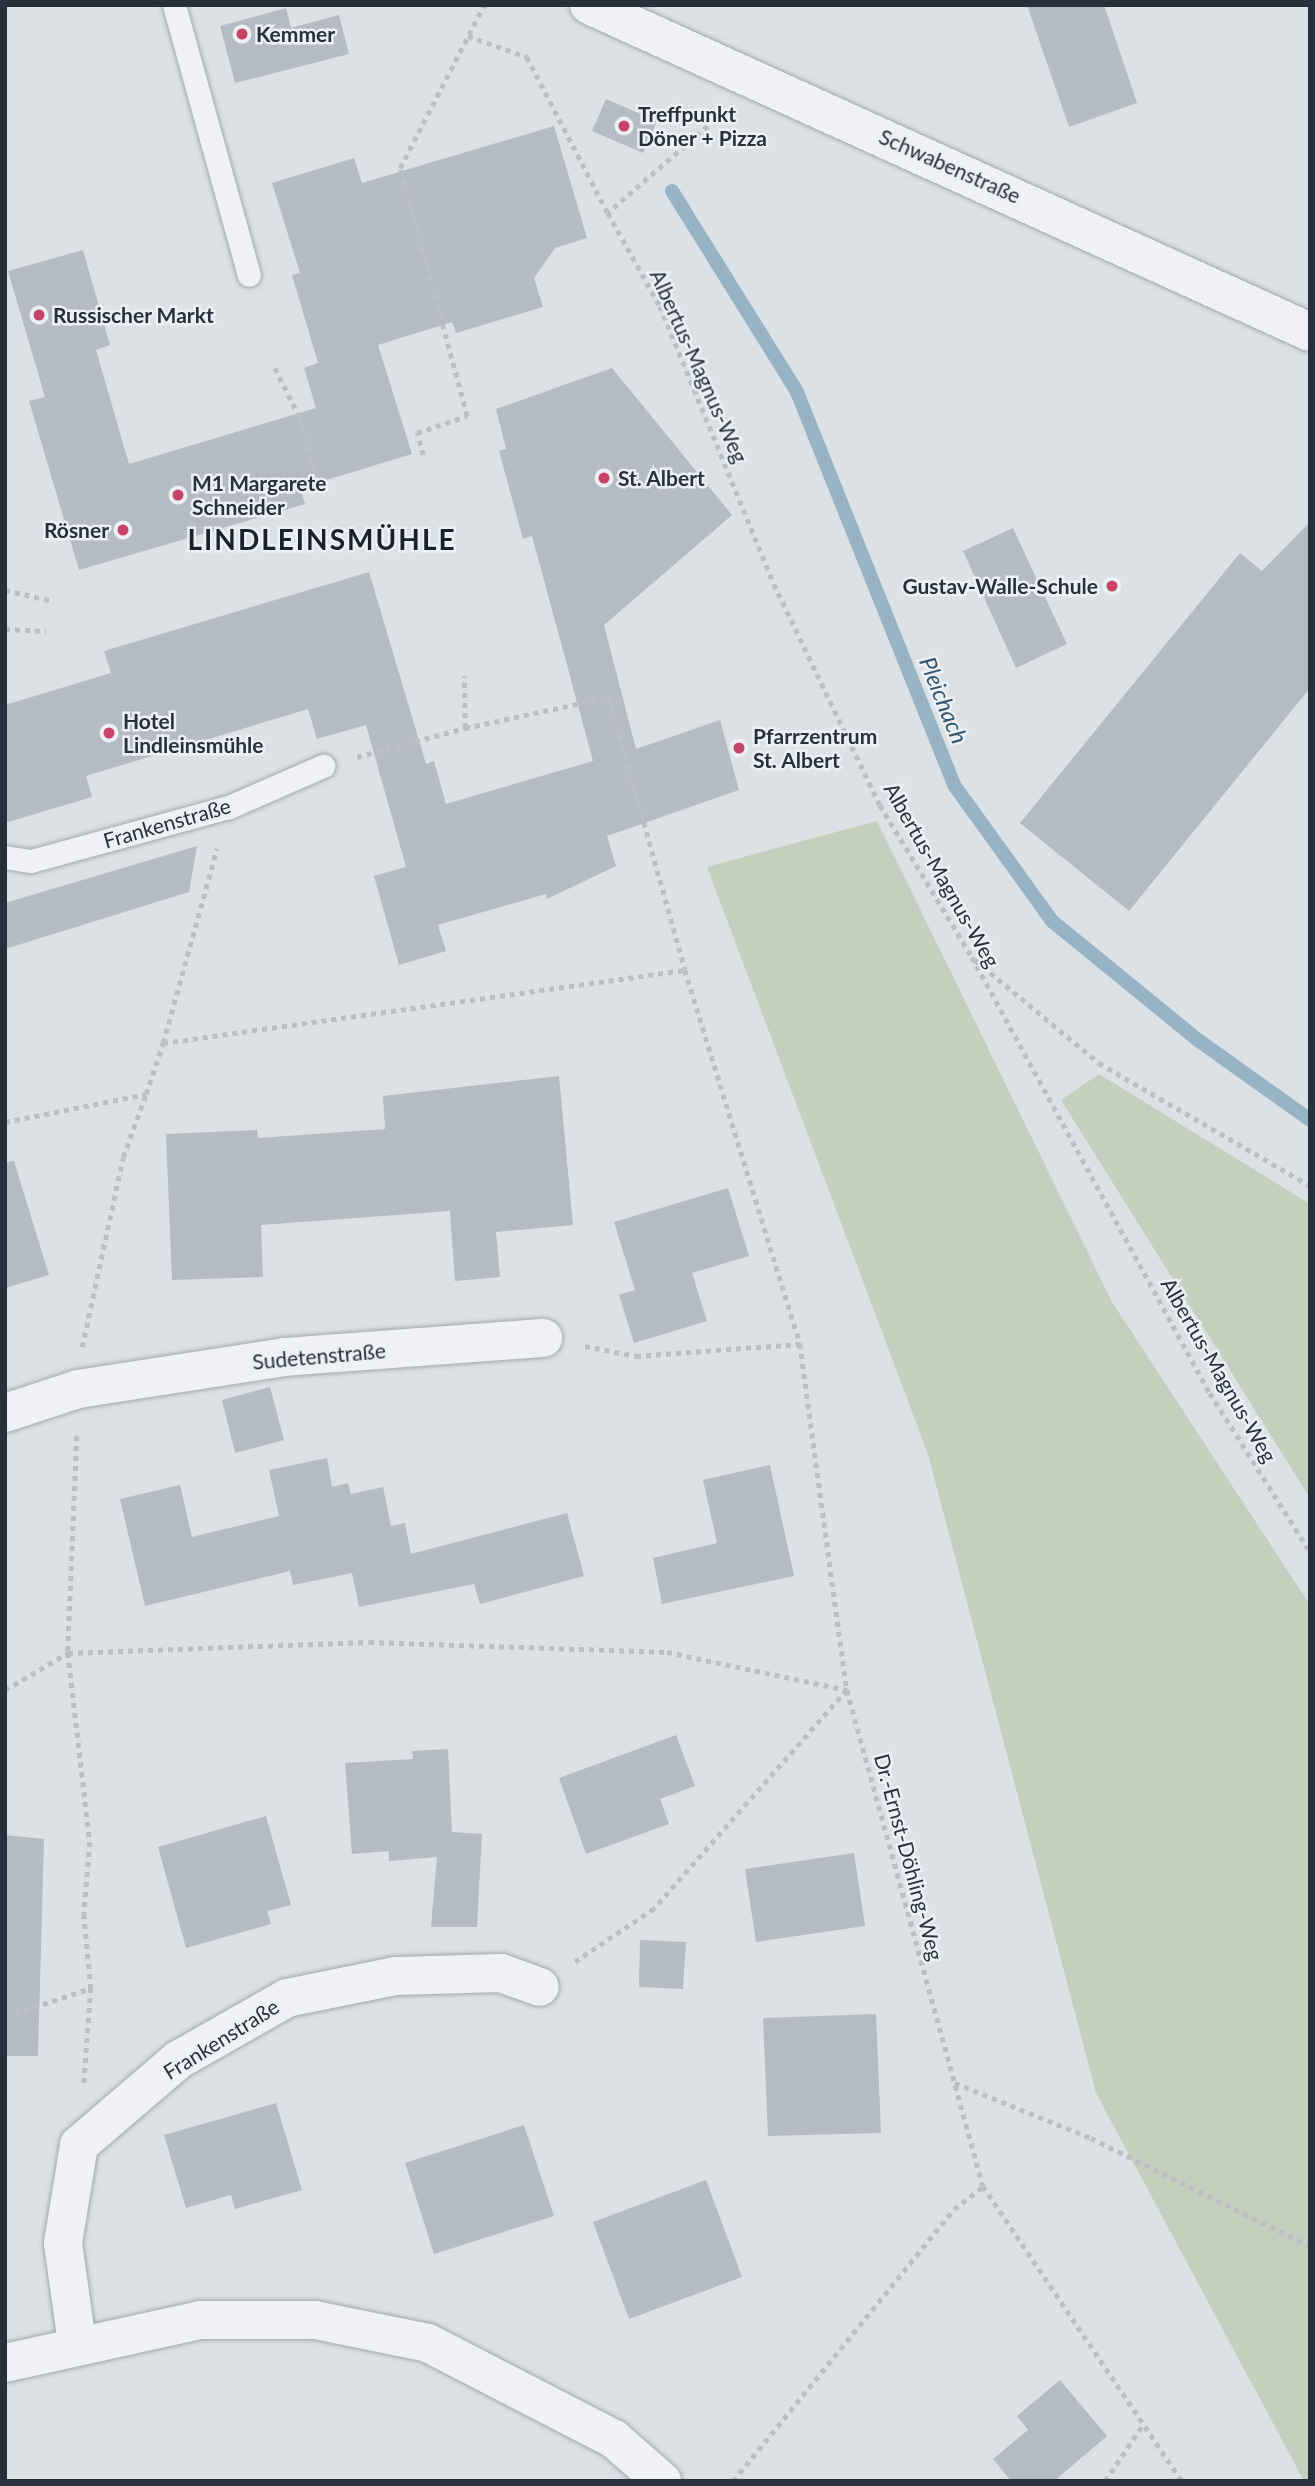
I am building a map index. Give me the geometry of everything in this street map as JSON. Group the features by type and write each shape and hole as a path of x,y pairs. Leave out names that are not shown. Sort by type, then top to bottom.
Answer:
{"street":[{"name":"Schwabenstraße","path":"589,5 1310,332"},
{"name":"Sudetenstraße","path":"5,1413 78,1389 284,1357 543,1338"},
{"name":"Frankenstraße","path":"79,2145 178,2060 286,1998 395,1976 501,1973 540,1987"},
{"path":"78,2343 63,2243 79,2145"},
{"path":"5,2363 78,2343 225,2320 315,2320 428,2343 614,2439 662,2481"}],"lane":[{"path":"174,5 249,275"},
{"name":"Frankenstraße","path":"5,857 31,861 229,807 323,766"}],"path":[{"path":"422,454 417,433 467,416 400,168 484,5"},
{"name":"Albertus-Magnus-Weg","path":"468,36 527,57 660,306 774,584 880,805 972,957 1210,1393 1310,1552"},
{"path":"608,213 708,126 722,65"},
{"path":"275,368 300,418 318,484"},
{"path":"5,590 54,601"},
{"path":"5,629 46,631"},
{"path":"323,766 465,728 464,676"},
{"name":"Dr.-Ernst-Döhling-Weg","path":"465,728 609,697 685,970 800,1344 847,1690 982,2186 1142,2426 1182,2481"},
{"path":"79,2145 91,1988 84,1913 90,1842 68,1653 83,1324 123,1157 163,1043 229,807"},
{"path":"972,957 1099,1063 1310,1186"},
{"path":"163,1043 685,970"},
{"path":"5,1122 146,1094"},
{"path":"543,1338 636,1356 800,1344"},
{"path":"5,1690 68,1653 369,1642 667,1652 847,1690 654,1909 540,1987"},
{"path":"5,2017 91,1988"},
{"path":"954,2083 1091,2138 1310,2246"},
{"path":"733,2481 954,2209 982,2186"},
{"path":"1105,2481 1142,2426"}],"green space":[{"path":"877,821 1112,1302 1310,1605 1310,2481 1304,2481 1096,2093 928,1454 707,867"},
{"path":"1099,1074 1310,1204 1310,1498 1061,1100"}],"building":[{"path":"1027,5 1104,5 1137,103 1069,127"},
{"path":"286,8 291,28 339,15 349,54 235,83 220,26"},
{"name":"Treffpunkt Döner + Pizza","path":"606,99 657,121 643,153 592,131"},
{"path":"554,126 587,238 555,248 534,278 543,307 456,333 452,322 378,345 412,454 300,488 305,504 79,570 29,401 45,397 8,271 83,250 110,345 96,350 129,464 316,408 304,368 318,363 292,275 300,273 272,183 354,158 362,183"},
{"path":"612,368 732,515 604,625 636,749 720,720 739,790 607,836 616,866 547,899 546,894 438,925 446,951 399,965 374,876 406,867 366,725 317,739 308,709 86,776 92,797 5,823 5,705 111,673 104,651 369,572 426,764 434,761 446,804 593,761 532,536 523,539 499,451 506,449 496,409"},
{"path":"1310,522 1310,688 1129,911 1020,823 1240,553 1262,571"},
{"path":"1013,528 1067,644 1016,668 963,551"},
{"path":"197,846 189,892 5,949 5,903"},
{"path":"559,1076 573,1225 496,1232 500,1277 455,1281 450,1211 261,1225 263,1277 172,1280 166,1134 257,1130 258,1138 385,1129 383,1096"},
{"path":"14,1161 49,1275 5,1288 5,1162"},
{"path":"728,1188 749,1256 692,1273 707,1321 634,1343 619,1295 635,1290 614,1222"},
{"path":"270,1387 284,1440 235,1453 222,1400"},
{"path":"327,1458 332,1487 348,1483 351,1494 383,1487 391,1526 405,1523 411,1554 567,1513 584,1576 480,1604 474,1584 359,1607 352,1573 293,1585 290,1571 145,1606 120,1499 180,1485 192,1537 279,1516 269,1470"},
{"path":"770,1465 794,1576 662,1604 653,1558 717,1543 703,1480"},
{"path":"676,1735 695,1786 660,1799 669,1824 586,1854 559,1778"},
{"path":"448,1749 452,1832 482,1834 477,1927 431,1927 437,1857 389,1861 389,1851 352,1854 345,1763 413,1759 412,1751"},
{"path":"266,1816 291,1905 267,1911 271,1924 186,1948 158,1847"},
{"path":"5,1835 44,1839 38,2056 5,2056"},
{"path":"854,1853 865,1926 756,1942 745,1869"},
{"path":"640,1940 686,1942 683,1989 639,1987"},
{"path":"876,2014 881,2133 768,2136 763,2018"},
{"path":"276,2103 302,2190 235,2209 231,2195 186,2208 164,2135"},
{"path":"524,2125 554,2216 434,2254 405,2163"},
{"path":"706,2180 742,2277 629,2319 593,2222"},
{"path":"1060,2380 1107,2436 1054,2481 1011,2481 993,2459 1028,2430 1017,2416"}],"waterway":[{"name":"Pleichach","path":"672,191 797,392 954,785 1052,921 1198,1040 1310,1120"}],"place":[{"name":"Kemmer","path":"242,34"},
{"name":"Treffpunkt Döner + Pizza","path":"624,126"},
{"name":"Russischer Markt","path":"39,315"},
{"name":"St. Albert","path":"604,478"},
{"name":"M1 Margarete Schneider","path":"178,495"},
{"name":"Rösner","path":"123,530"},
{"name":"Gustav-Walle-Schule","path":"1112,586"},
{"name":"Hotel Lindleinsmühle","path":"109,733"},
{"name":"Pfarrzentrum St. Albert","path":"739,748"}],"district":[{"name":"LINDLEINSMÜHLE","path":"322,539"}]}
